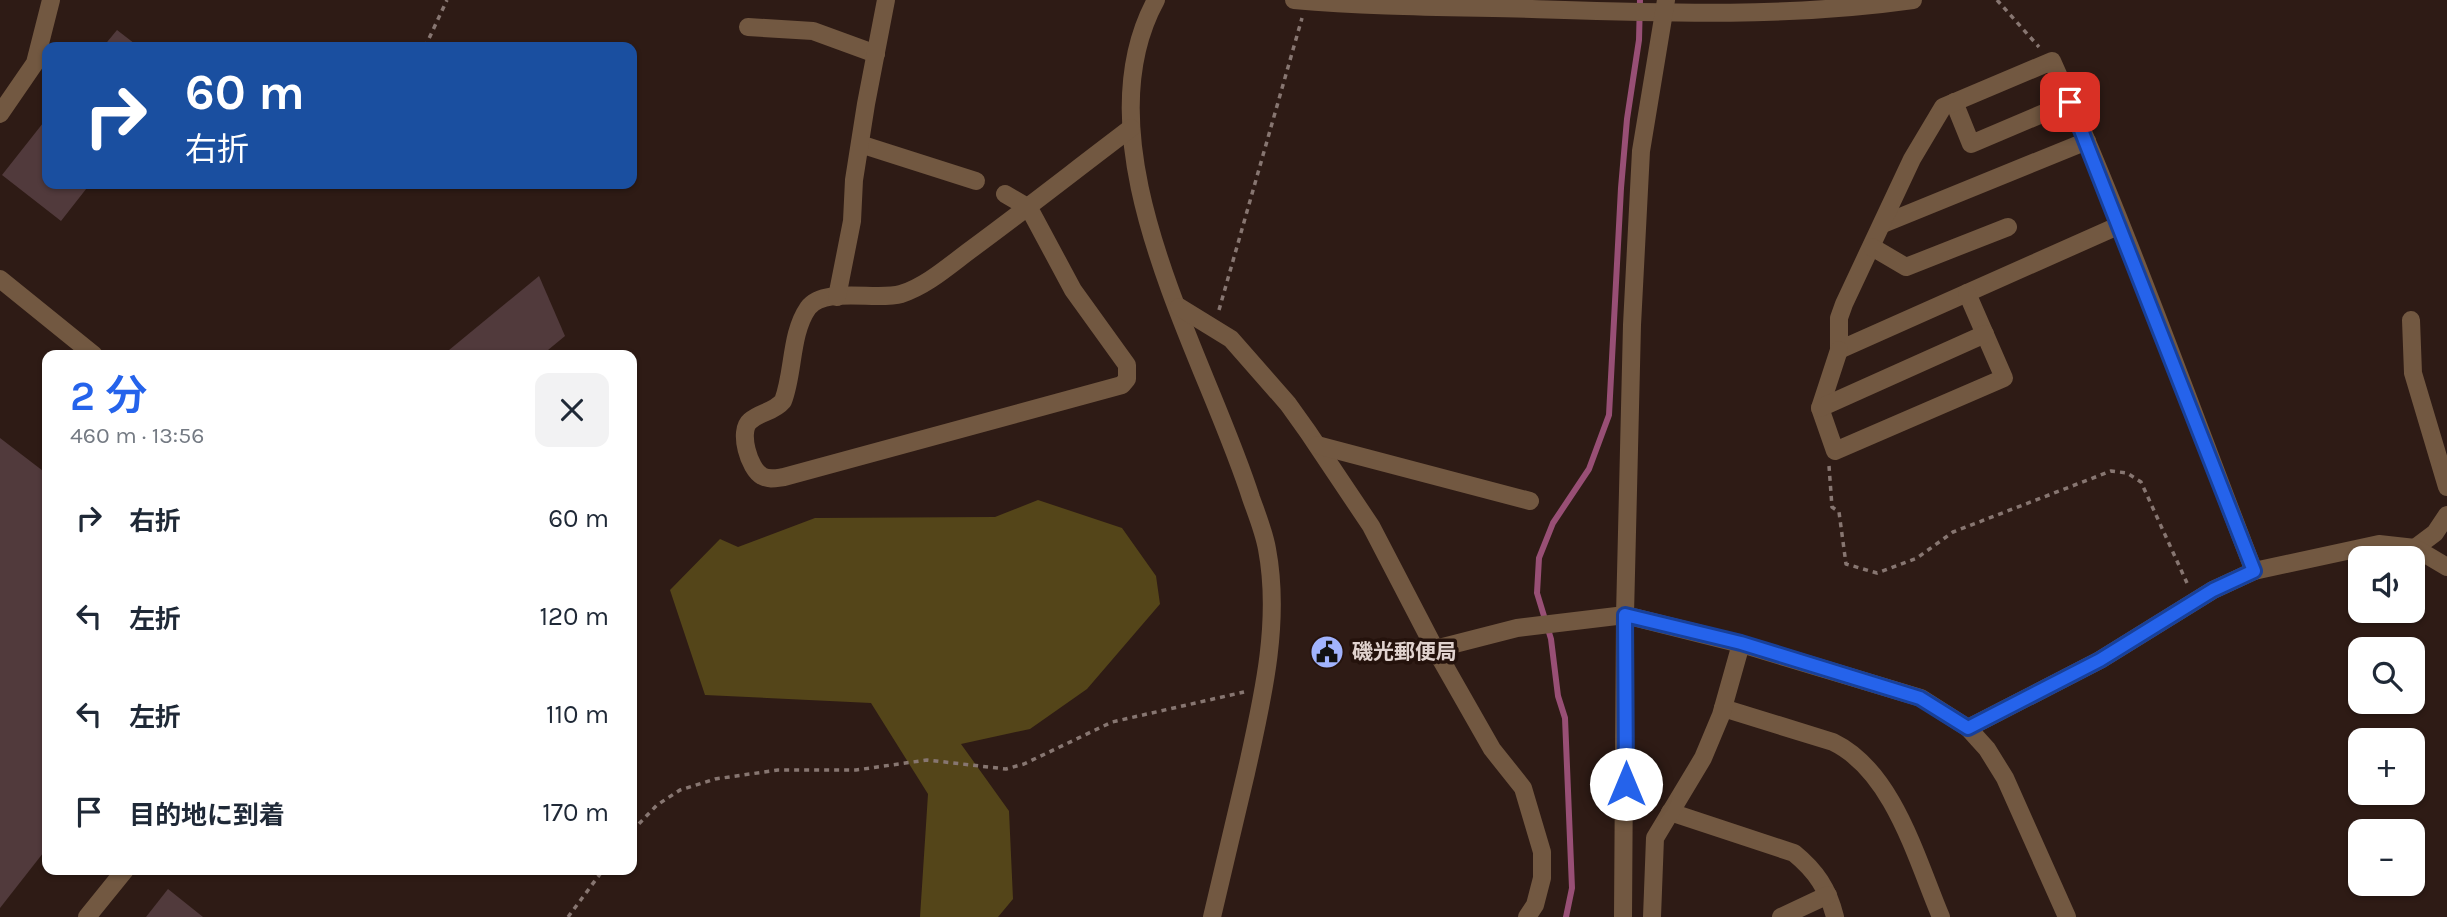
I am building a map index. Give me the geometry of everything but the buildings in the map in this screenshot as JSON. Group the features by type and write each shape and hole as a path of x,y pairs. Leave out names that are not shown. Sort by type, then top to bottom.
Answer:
{"street":[{"path":"0,114 35,63 51,0"},
{"path":"837,297 852,221 860,144 886,0"},
{"path":"1156,0 1149,13 1138,51 1132,88 1131,128 1140,192 1157,254 1244,475 1267,547 1271,608 1265,689 1212,917"},
{"path":"1300,1 1634,12 1661,8 1832,10 1913,0"},
{"path":"1623,917 1625,615 1632,325 1641,151 1661,8"},
{"path":"748,27 813,31 876,54"},
{"path":"1967,293 2004,378 1835,451 1821,408 1839,350 1839,318 1918,149 1943,107 2052,61 2087,141 2254,571"},
{"path":"1954,102 1971,144 2070,102"},
{"path":"1005,194 1030,208 1073,290 1127,365 1127,379 1114,389 784,477 763,477 754,470 744,436 745,428 750,420 776,409 783,401 798,334 808,309 815,302 837,297 900,295 929,280 1030,208 1131,128"},
{"path":"1883,224 2087,141"},
{"path":"860,144 976,181"},
{"path":"1839,350 2120,225"},
{"path":"1872,247 1906,267 2008,227"},
{"path":"0,279 88,350"},
{"path":"1179,307 1231,339 1288,404 1371,526 1434,649 1492,749 1523,788 1542,852 1542,878 1535,905 1527,917"},
{"path":"2411,320 2413,373 2447,487"},
{"path":"1821,408 1985,334"},
{"path":"1317,445 1530,501"},
{"path":"2417,546 2435,533 2447,515"},
{"path":"2370,546 2396,546"},
{"path":"1968,728 2100,660 2195,601 2254,571 2348,551"},
{"path":"2425,554 2447,567"},
{"path":"1434,649 1517,628 1625,615 1741,643 1920,698 1968,728 1987,749 2005,778 2067,917"},
{"path":"1652,917 1656,838 1703,758 1723,708 1741,643"},
{"path":"1723,708 1833,742 1866,764 1889,795 1941,917"},
{"path":"1670,812 1794,853 1810,866 1828,895 1835,917"},
{"path":"87,917 121,875"},
{"path":"1781,917 1828,895"}],"path":[{"path":"427,42 447,0"},
{"path":"1997,0 2052,61"},
{"path":"1215,330 1300,1"},
{"path":"1835,451 1829,463 1832,507 1839,512 1846,564 1877,573 1917,558 1952,532 2111,471 2127,473 2141,482 2195,601"},
{"path":"637,826 657,804 680,790 715,779 778,770 856,771 927,760 1006,769 1024,764 1112,722 1224,695 1265,689"},
{"path":"568,917 599,875"}],"shaded area":[{"path":"1038,500 1122,528 1156,576 1160,604 1087,689 1030,729 961,744 1009,811 1013,899 998,917 920,917 928,794 871,703 705,695 670,590 720,539 738,547 815,518 995,517"}],"waterway":[{"path":"1566,917 1572,888 1565,718 1558,696 1551,639 1537,593 1539,558 1553,523 1589,469 1609,415 1621,188 1627,119 1639,40 1640,0"}],"place":[{"name":"磯光郵便局","path":"1327,652"}],"route":[{"path":"1626,784 1625,615 1741,643 1920,698 1968,728 2100,660 2213,590 2254,571 2070,102"}]}
